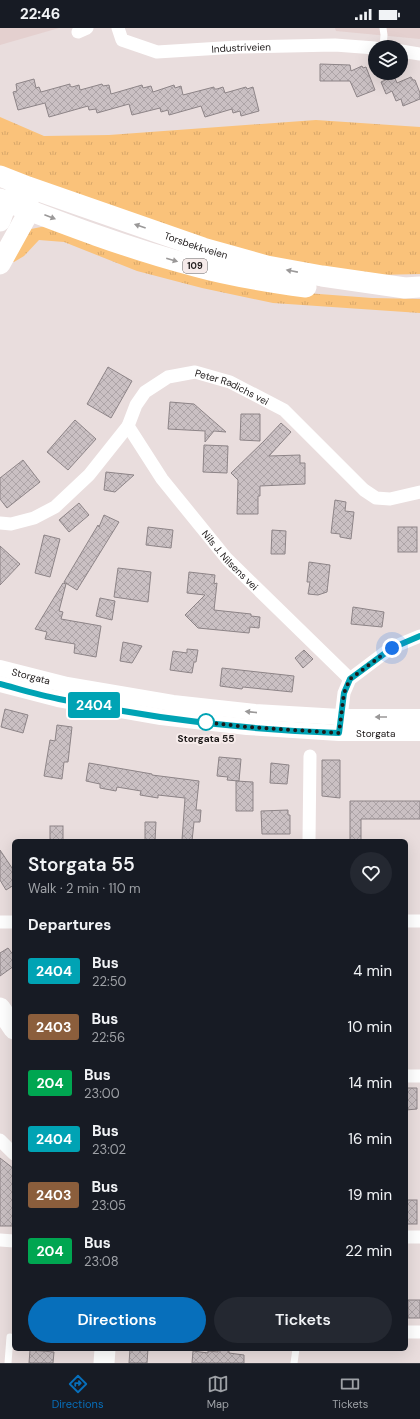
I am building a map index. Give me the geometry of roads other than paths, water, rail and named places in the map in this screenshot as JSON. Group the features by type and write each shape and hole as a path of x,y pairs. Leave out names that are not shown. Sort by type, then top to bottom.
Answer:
{"main road":[{"name":"Torsbekkveien","path":"0,176 203,248 267,266 322,276 410,287"},
{"path":"0,221 3,200 28,187 28,210 26,217 0,264"},
{"name":"Torsbekkveien","path":"3,200 108,240 196,267 267,281 326,289 410,287"},
{"path":"0,1008 12,1026"},
{"path":"104,1363 105,1351"}],"street":[{"name":"Industriveien","path":"118,28 122,40 157,52 238,46 335,45 368,47"},
{"path":"408,52 420,54"},
{"name":"Peter Radichs vei","path":"0,524 11,524 34,518 55,507 89,476 128,426 136,405 145,392 168,377 195,372 230,382 284,410 364,490 376,498 390,499 420,492"},
{"name":"Nils J. Nilsens vei","path":"128,426 162,478 227,559 350,679"},
{"path":"339,733 344,693 350,679 392,648 420,636"},
{"name":"Storgata","path":"0,668 67,685 173,702 255,712 340,717 420,717"},
{"name":"Storgata","path":"0,684 58,699 161,717 247,727 339,733 420,733"},
{"path":"309,839 310,756"},
{"path":"408,921 420,921"},
{"path":"0,922 12,922"},
{"path":"408,1076 420,1076"},
{"path":"0,1140 12,1152"},
{"path":"408,1237 420,1237"},
{"path":"0,1240 12,1241"},
{"path":"408,1332 420,1332"}],"lane":[{"path":"383,28 383,40"},
{"path":"8,1363 10,1337"},
{"path":"294,1363 296,1351"}],"place":[{"name":"Storgata 55","path":"206,722"}]}
